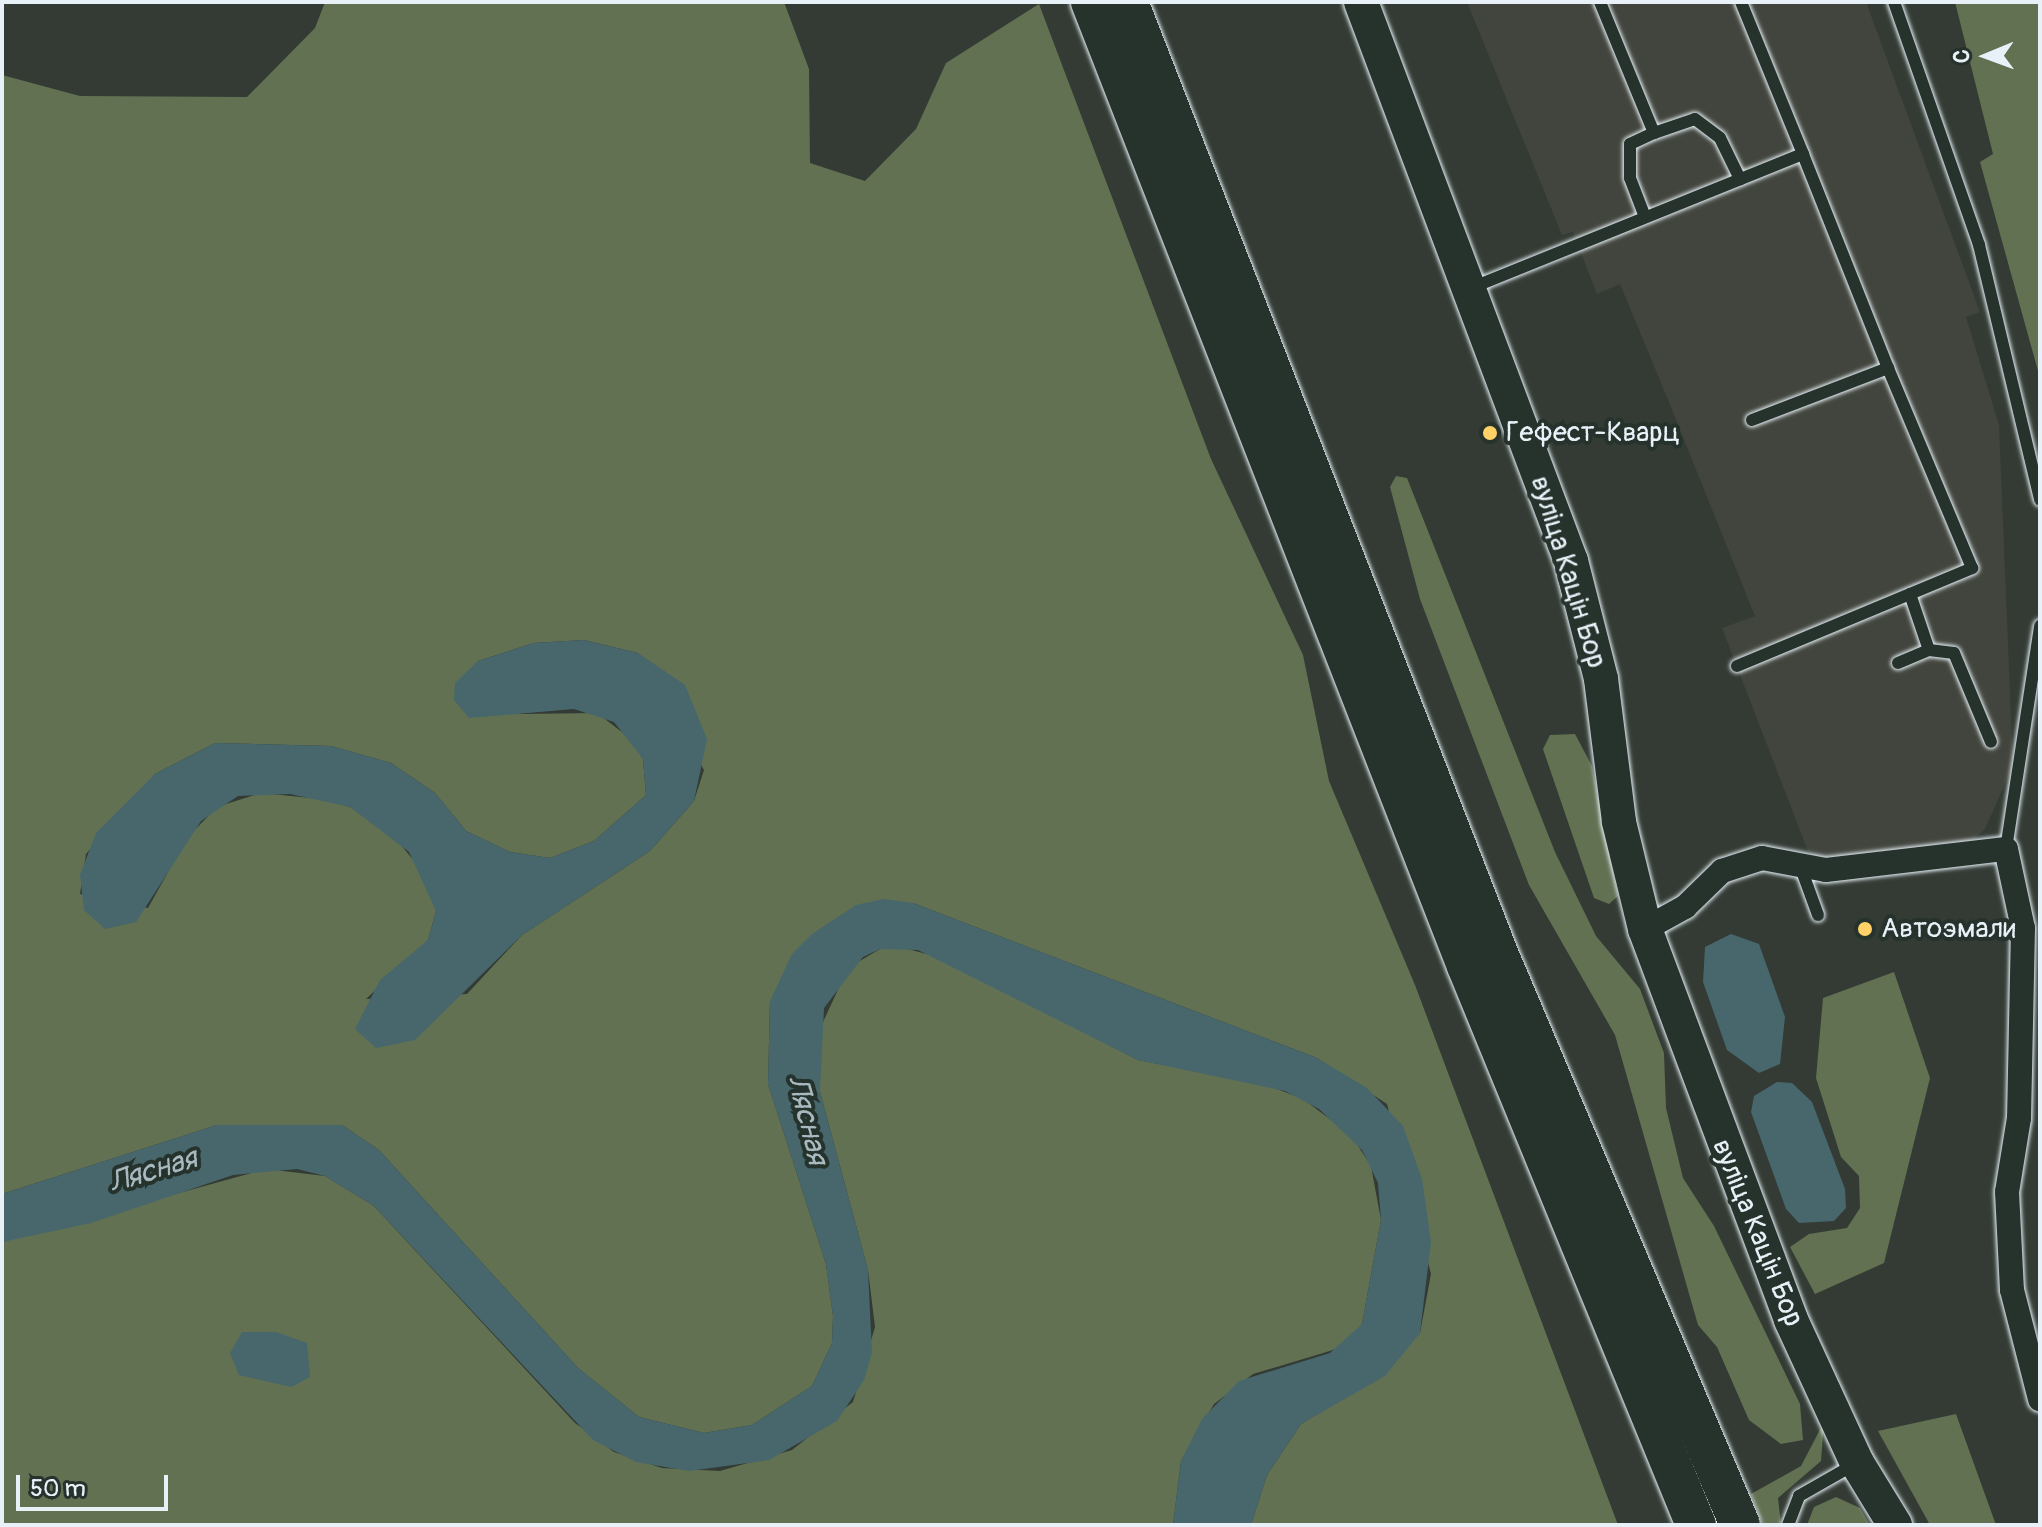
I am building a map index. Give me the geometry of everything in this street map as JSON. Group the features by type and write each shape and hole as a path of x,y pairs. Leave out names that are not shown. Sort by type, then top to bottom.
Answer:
{"highway":[{"path":"1091,2 1467,966 1696,1525"},
{"path":"1128,2 1497,951 1740,1525"}],"main road":[{"name":"вуліца Кацін Бор","path":"1361,2 1571,561 1601,679 1619,822 1645,929 1744,1208 1857,1463 1895,1525"}],"street":[{"path":"1645,929 1685,907 1722,871 1762,858 1802,871 2006,849 2023,928 2019,1118 2007,1192 2012,1290 2040,1399"}],"lane":[{"path":"1600,2 1654,133"},
{"path":"1737,666 1972,568 1741,2"},
{"path":"1894,2 1979,245 2040,500"},
{"path":"1645,217 1630,178 1630,144 1654,133 1695,119 1720,138 1740,179"},
{"path":"1468,289 1803,154"},
{"path":"1752,420 1888,368"},
{"path":"1910,594 1929,650"},
{"path":"2006,849 2040,626"},
{"path":"1898,663 1929,650 1954,653 1991,742"},
{"path":"1802,871 1818,915"},
{"path":"1788,1525 1799,1496 1857,1463"}],"shaded area":[{"name":"Гефест-Кварц","path":"1467,2 1866,2 1980,312 1966,317 1999,425 2013,766 1985,829 1972,841 1820,858 1808,851 1722,628 1755,616 1620,284 1597,294 1573,232 1562,235"}],"green space":[{"path":"325,2 784,2 809,69 810,163 865,181 916,129 946,63 1039,4 1211,459 1303,655 1329,781 1415,985 1618,1525 1251,1525 1267,1475 1301,1424 1357,1390 1420,1333 1431,1274 1387,1104 1317,1058 913,903 770,1001 768,1084 826,1264 833,1316 832,1343 812,1386 752,1425 704,1433 639,1417 578,1368 379,1150 342,1125 217,1125 2,1194 2,75 80,96 247,97 315,28","holes":["584,640 638,653 704,770 694,801 650,851 522,935 467,994 366,999 428,940 436,911 423,872 392,834 350,807 321,799 261,793 217,807 187,838 148,908 80,894 86,854 155,774 215,743 331,746 391,763 435,793 466,831 510,852 550,858 594,841 646,795 643,759 631,739 597,713 520,714 478,661 534,643"]},
{"path":"1955,2 2040,2 2040,378 1980,162 1993,154"},
{"path":"1396,476 1407,478 1555,852 1596,936 1640,989 1664,1053 1666,1108 1683,1178 1714,1226 1800,1404 1803,1440 1781,1444 1749,1420 1717,1347 1698,1325 1615,1035 1529,885 1420,599 1390,487"},
{"path":"1575,734 1592,766 1618,896 1609,904 1594,898 1543,749 1550,735"},
{"path":"900,947 938,957 1138,1060 1264,1084 1303,1099 1351,1135 1371,1166 1381,1220 1362,1324 1343,1347 1253,1374 1214,1404 1181,1461 1173,1525 2,1525 2,1242 266,1169 325,1176 374,1206 575,1423 614,1452 662,1468 720,1471 792,1450 853,1402 875,1327 868,1270 820,1092 817,1035 848,968 880,949"},
{"path":"1894,972 1930,1078 1884,1263 1815,1294 1790,1247 1809,1234 1847,1228 1860,1208 1859,1176 1841,1157 1816,1078 1823,998"},
{"path":"1956,1414 1996,1525 1930,1525 1878,1431"},
{"path":"1824,1422 1821,1461 1778,1498 1781,1525 1763,1525 1751,1494 1801,1466"},
{"path":"1836,1497 1860,1508 1870,1525 1807,1525 1814,1507"}],"water":[{"path":"584,640 638,653 685,685 707,739 694,801 650,851 522,935 415,1040 376,1048 355,1029 380,980 428,940 436,911 409,852 350,807 290,794 238,796 201,821 136,922 105,929 84,910 80,875 96,833 155,774 215,743 331,746 391,763 435,793 466,831 510,852 550,858 594,841 646,795 643,759 614,722 574,709 469,718 454,700 455,683 478,661 534,643"},
{"name":"Лясная","path":"884,899 913,903 1317,1058 1367,1088 1403,1126 1422,1179 1431,1242 1420,1333 1385,1376 1301,1424 1267,1475 1251,1525 1173,1525 1181,1461 1202,1419 1239,1381 1330,1353 1362,1324 1381,1220 1378,1183 1362,1150 1319,1109 1285,1091 1138,1060 918,950 880,949 863,957 824,1008 820,1092 868,1270 872,1353 864,1380 837,1421 769,1460 689,1471 636,1462 593,1440 374,1206 325,1176 297,1169 233,1175 91,1223 2,1242 2,1194 217,1125 342,1125 379,1150 578,1368 639,1417 704,1433 752,1425 812,1386 832,1343 833,1316 826,1264 768,1084 770,1001 792,954 812,934 856,905"},
{"path":"1731,934 1759,944 1785,1017 1780,1064 1759,1073 1727,1050 1703,982 1705,947"},
{"path":"1777,1082 1792,1083 1812,1102 1845,1189 1846,1208 1834,1221 1799,1223 1786,1209 1751,1112 1754,1096"},
{"path":"242,1332 276,1332 307,1343 310,1377 291,1387 239,1375 230,1353"}],"place":[{"name":"Гефест-Кварц","path":"1490,433"},
{"name":"Автоэмали","path":"1865,929"}]}
